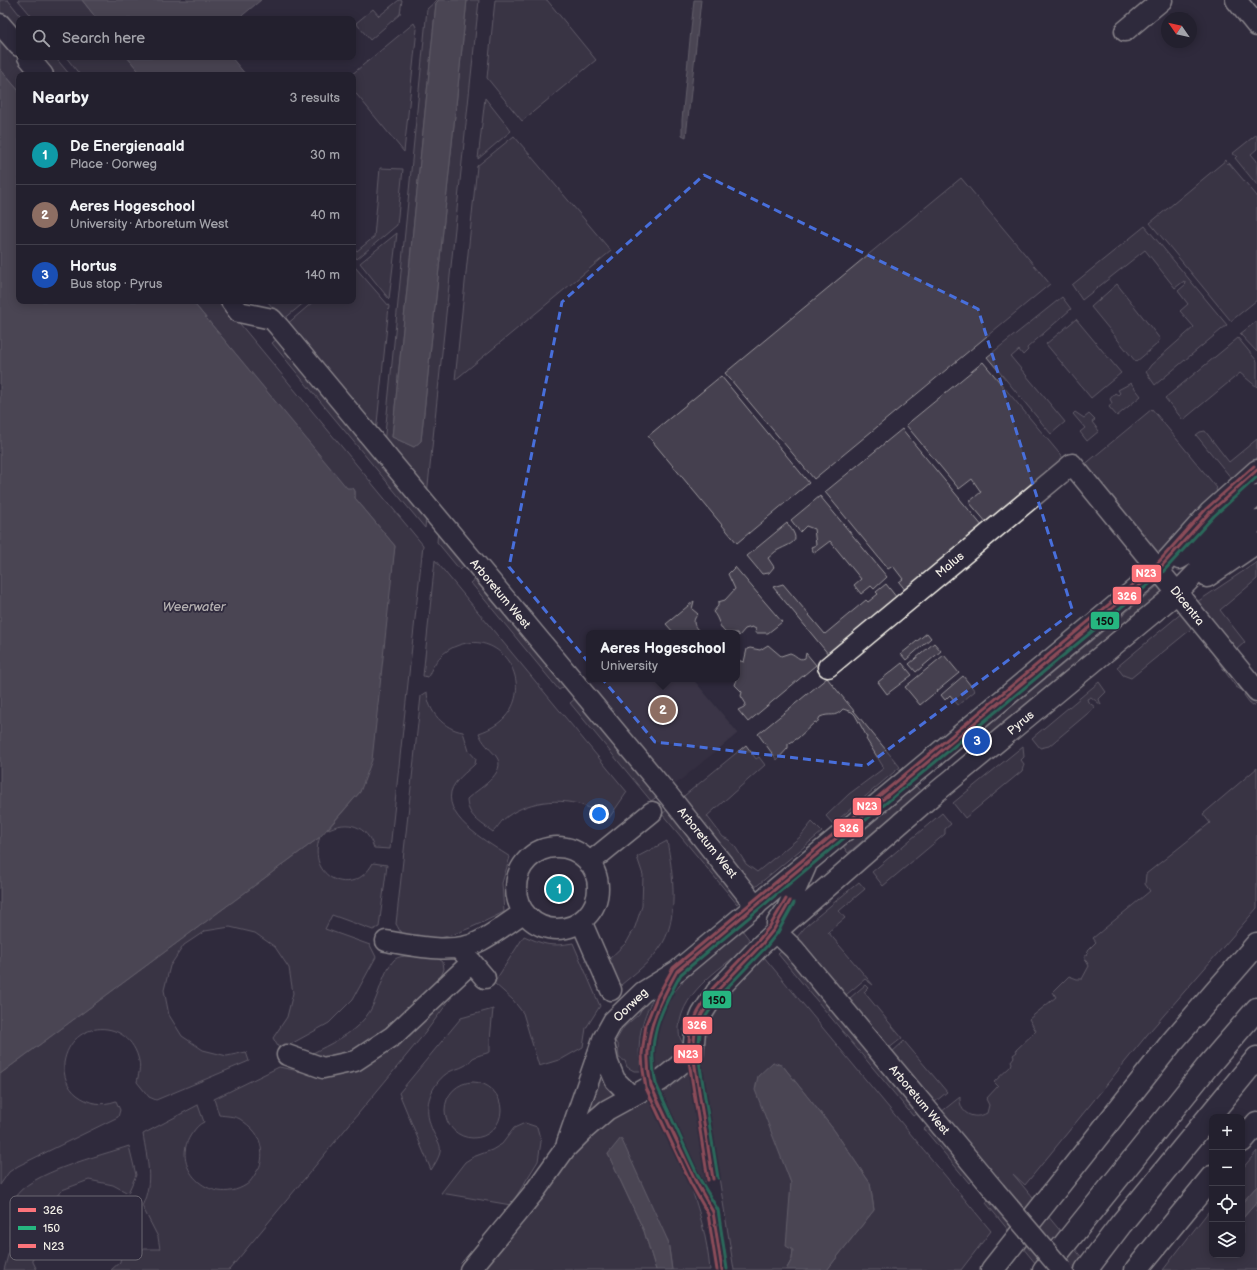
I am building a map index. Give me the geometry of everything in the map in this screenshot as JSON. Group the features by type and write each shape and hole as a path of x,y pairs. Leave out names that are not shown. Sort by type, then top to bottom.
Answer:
{"highway":[{"path":"992,1270 1172,1042 1257,944"},
{"path":"1044,1270 1207,1067 1257,1009"},
{"path":"1086,1270 1131,1212 1257,1058"},
{"path":"1245,1137 1257,1123"},
{"path":"1136,1270 1209,1181"}],"street":[{"path":"1125,31 1162,0"},
{"path":"1236,0 1257,26"},
{"path":"0,24 16,43"},
{"path":"30,60 40,72"},
{"name":"Arboretum West","path":"233,304 240,312 272,319 279,326 670,797 756,906"},
{"name":"Dicentra","path":"1072,464 1257,691"},
{"name":"Malus","path":"828,667 1072,464"},
{"path":"740,918 1158,570 1210,512 1257,470"},
{"path":"1158,570 1186,555 1257,496"},
{"name":"Pyrus","path":"769,938 933,795 1177,593 1200,569 1257,521"},
{"name":"Pyrus","path":"1177,593 1228,564 1257,543"},
{"path":"589,863 652,812"},
{"path":"554,848 564,848 573,851 589,863 596,878 597,894 589,914 581,921 571,927 560,929 549,928 530,920 524,912 520,904 516,886 522,868 535,854 554,848"},
{"path":"769,938 787,909 809,861"},
{"name":"Pyrus","path":"740,918 777,896 830,885"},
{"path":"386,941 417,947 459,947 479,942 524,912"},
{"name":"Oorweg","path":"565,1149 603,1039 613,1021 643,992 677,971 740,918"},
{"path":"581,921 611,990"},
{"name":"Arboretum West","path":"769,938 794,949 1062,1270"},
{"name":"Oorweg","path":"470,1270 535,1191 565,1149 607,1110 660,1080 693,1054 696,1031 702,1014 716,992 769,938"},
{"path":"459,947 485,978"},
{"path":"287,1055 323,1068 355,1061 393,1036 472,962"},
{"path":"603,1039 615,1080 631,1096"}],"highlighted area":[{"path":"704,175 978,309 1073,612 866,766 655,742 509,567 562,302"}],"shaded area":[{"path":"0,0 8,0 21,16 16,16 16,31 0,12"},
{"path":"18,0 82,0 95,16 31,16"},
{"path":"399,0 402,0 400,14 370,40 356,23 373,9 379,16"},
{"path":"439,0 436,3 392,437 414,447 421,441 467,0 479,0 427,495 384,444 427,9"},
{"path":"495,0 547,0 596,60 522,121 487,78"},
{"path":"414,23 417,29 404,152 356,94 356,72 355,72"},
{"path":"0,34 16,53 16,60 22,60 32,72 16,72 16,88 0,69"},
{"path":"40,60 58,60 68,72 50,72"},
{"path":"68,60 130,60 140,72 78,72"},
{"path":"485,98 511,131 478,159"},
{"path":"1257,134 1257,149 1251,154 1257,161 1257,185 1235,158 1237,156 1232,154"},
{"path":"514,136 611,251 455,380 477,166"},
{"path":"1226,160 1227,164 1229,163 1257,196 1257,300 1231,321 1150,223"},
{"path":"380,168 403,169 397,225 357,259 356,250 357,251 374,237"},
{"path":"961,178 1050,284 814,479 725,373"},
{"path":"1145,226 1227,325 1155,385 1146,372 1151,365 1194,327 1180,311 1188,304 1178,291 1186,284 1184,281 1175,288 1145,250 1082,300 1072,285"},
{"path":"397,233 389,299 360,263"},
{"path":"356,268 389,306 376,433 286,325 310,304 356,304"},
{"path":"1117,284 1160,339 1156,345 1136,362 1091,307"},
{"path":"1062,297 1071,309 1027,348 1028,350 1023,355 1019,350 1011,357 1065,422 1051,434 987,357"},
{"path":"194,304 223,304 423,545 390,849 374,848 367,834 356,827 342,825 327,830 360,792 395,546 355,498 355,491 353,488 347,489"},
{"path":"270,304 302,304 283,320"},
{"path":"1076,319 1121,373 1091,398 1046,344"},
{"path":"1257,321 1257,352 1240,334"},
{"path":"278,338 426,517 425,528 272,343"},
{"path":"1238,338 1257,361 1257,387 1240,373 1183,420 1165,398"},
{"path":"983,362 1064,459 987,523 969,502 981,492 972,479 959,489 906,425"},
{"path":"721,376 809,483 737,543 648,436"},
{"path":"1131,383 1141,396 1117,416 1109,407 1112,403 1110,399 1115,393 1118,395 1120,393 1118,390"},
{"path":"1152,409 1217,488 1217,492 1157,554 1083,466"},
{"path":"1075,412 1084,418 1089,414 1095,420 1092,422 1099,431 1087,441 1080,432 1085,428 1073,414"},
{"path":"902,429 983,527 906,591 899,582 903,579 893,566 888,569 825,492"},
{"path":"1205,431 1229,462 1257,439 1257,459 1232,479 1196,435"},
{"path":"820,496 887,577 874,589 871,586 861,594 854,585 861,579 830,541 814,553 811,547 816,545 814,529 806,526 800,532 791,520"},
{"path":"787,523 794,534 794,541 768,558 774,567 769,573 762,574 747,556"},
{"path":"438,530 466,565 460,570 437,542"},
{"path":"435,560 627,792 609,818 587,807 577,804 555,801 543,802 521,808 503,820 493,832 472,815 469,810 467,799 495,775 499,762 479,733 500,722 512,707 516,691 514,674 507,659 494,648 478,643 459,645 448,650 433,666 428,677 423,676"},
{"path":"1257,562 1257,579 1220,610 1245,642 1236,650 1197,602"},
{"path":"735,567 782,622 768,633 755,633 756,629 752,627 745,629 740,635 740,630 723,630 713,612 718,606 718,602 725,600 735,589 728,574"},
{"path":"477,578 566,685 559,690 471,583"},
{"path":"783,584 825,634 866,600 868,602 878,594 876,592 886,584 897,598 829,655 773,587"},
{"path":"1160,584 1165,590 985,739 981,732"},
{"path":"694,601 692,609 698,614 694,624 698,630 671,630 666,624"},
{"path":"1183,612 1195,626 1131,678 1123,675 1117,667"},
{"path":"927,633 931,638 906,660 901,654"},
{"path":"934,643 941,651 916,672 909,664"},
{"path":"768,645 781,656 790,653 803,659 805,658 806,653 816,665 748,722 738,710 746,704 741,696 742,692 735,685 736,682 740,682 740,661 744,662 747,649 750,648 760,650"},
{"path":"944,655 959,673 920,705 905,687"},
{"path":"1223,661 1257,702 1257,704 1252,706 1244,695 1245,692 1236,687 1219,663"},
{"path":"902,663 912,675 887,694 878,682"},
{"path":"963,676 975,691 958,705 950,695 945,700 941,695"},
{"path":"827,678 900,767 833,824 826,816 849,794 884,768 866,739 867,737 855,715 852,712 843,709 835,715 820,717 817,723 815,722 798,738 788,744 788,748 777,760 758,734"},
{"path":"593,682 696,682 738,733 671,788 587,687"},
{"path":"1099,682 1106,692 1099,699 1101,705 1091,697 1087,699 1088,702 1095,707 1049,746 1040,748 1032,738"},
{"path":"427,692 430,706 434,713 450,727 463,732 469,751 476,759 475,764 458,780 451,792 451,802 455,812 471,830 510,857 502,883 504,912 468,929 439,938 425,940 412,939 402,934 396,924 421,696"},
{"path":"576,698 658,796 651,801 570,703"},
{"path":"746,745 756,759 759,757 765,765 707,816 723,837 729,840 736,848 746,864 757,872 800,837 812,822 822,832 753,889 679,800"},
{"path":"1023,746 1024,757 1021,760 1024,764 1022,771 965,818 953,803"},
{"path":"1257,768 1257,908 1151,1030 1025,1185 1013,1174 1067,1239 1053,1251 936,1116 960,1097 960,1103 964,1111 968,1114 977,1116 987,1113 989,1105 986,1099 998,1086 994,1082 1011,1066 1011,1061 1014,1057 1013,1055 1017,1052 1016,1050 1036,1031 1029,1019 1056,997 1053,992 1069,976 1082,979 1089,966 1084,957 1088,954 1087,951 1096,942 1093,938 1150,891 1145,884 1146,874 1210,823 1203,814"},
{"path":"916,786 921,792 848,853 843,846"},
{"path":"668,809 741,899 737,904 662,814"},
{"path":"942,813 951,824 945,829 945,834 883,886 872,872"},
{"path":"320,837 317,851 319,863 325,873 333,879 343,882 354,880 364,874 373,863 387,865 379,927 373,930 332,915 325,929 370,945 376,957 353,999 329,1023 280,1050 273,1038 287,1017 293,993 289,968 275,947 255,933 230,927 205,931 184,945 170,966 164,990 169,1015 182,1036 203,1050 227,1056 246,1052 249,1061 156,1100 149,1097 137,1082 140,1063 133,1047 124,1036 113,1030 101,1029 88,1031 77,1038 69,1048 64,1063 66,1080 77,1095 86,1100 101,1104 116,1101 120,1110 118,1117 18,1166 9,1172 0,1185 0,1074"},
{"path":"667,841 673,882 673,896 670,925 666,938 651,959 621,985 607,961 627,942 635,927 642,906 643,875 637,857"},
{"path":"859,882 865,889 839,911 845,918 828,932 873,985 865,979 840,1000 792,943 807,925"},
{"path":"742,930 752,943 706,980 696,990 682,1014 679,1032 683,1043 674,1058 655,1070 654,1046 657,1024 666,1005 677,988 691,973"},
{"path":"524,936 553,945 573,943 600,1006 586,1028 583,1047 562,1059 539,1066 523,1013 513,1000 494,983"},
{"path":"788,946 922,1109 913,1116 778,954"},
{"path":"404,956 436,957 443,962 444,969 440,979 389,1025 360,1046 345,1054 329,1059 311,1054 340,1039 359,1024 374,1004 386,972 394,960"},
{"path":"764,957 991,1231 961,1270 827,1270 874,1210 870,1183 834,1130 783,1066 773,1062 777,1143 791,1183 792,1259 786,1270 734,1270 699,1054 710,1011 749,969"},
{"path":"865,985 868,988 864,992 902,1038 888,1049 843,1004"},
{"path":"658,991 647,1010 641,1030 639,1050 641,1071 634,1071 627,1067 625,1061 619,1058 618,1044 615,1042 624,1027 639,1014 647,997"},
{"path":"452,997 425,1033 229,1270 111,1270 120,1260 142,1260 142,1249 160,1249 158,1237 142,1206 146,1197 149,1179 148,1162 143,1134 198,1105 204,1122 194,1131 186,1145 185,1157 189,1169 196,1180 207,1187 219,1191 232,1191 246,1185 253,1177 261,1162 261,1145 253,1129 240,1119 219,1115 214,1099 279,1067 328,1077 356,1069 438,1004"},
{"path":"493,1009 490,1052 475,1057 467,1064 449,1072 435,1086 429,1099 429,1120 440,1149 440,1154 437,1161 431,1170 399,1093 461,1018"},
{"path":"904,1041 947,1092 929,1107 891,1053"},
{"path":"600,1066 622,1093 586,1118"},
{"path":"689,1071 708,1179 706,1182 703,1181 660,1087"},
{"path":"473,1082 484,1084 493,1090 499,1099 501,1110 499,1121 493,1130 484,1136 473,1138 462,1136 453,1130 447,1121 445,1110 447,1099 453,1090 462,1084"},
{"path":"649,1093 688,1178 702,1223 710,1270 672,1270 668,1241 608,1154 644,1231 656,1270 481,1270 589,1134"},
{"path":"933,1122 978,1177 969,1183 924,1129"},
{"path":"525,1123 537,1127 541,1142 538,1161 511,1205 441,1193 465,1162 502,1144 514,1128"},
{"path":"129,1146 136,1175 128,1193 113,1185 89,1180 62,1190 57,1196 17,1196 22,1189 49,1173"},
{"path":"1257,1151 1257,1186 1245,1200 1245,1186 1245,1165"},
{"path":"992,1194 1045,1257 1036,1264 986,1203"},
{"path":"1257,1202 1257,1270 1163,1270 1209,1211 1209,1258 1245,1258 1245,1216"},
{"path":"10,1219 10,1260 33,1260 37,1270 4,1270 9,1248"},
{"path":"1074,1248 1092,1270 1069,1270 1060,1259"}],"water":[{"path":"82,0 261,0 242,16 95,16"},
{"path":"439,0 467,0 421,441 414,447 392,437 436,3"},
{"path":"694,0 701,0 686,137 682,135 682,120"},
{"path":"130,60 234,60 244,72 140,72"},
{"name":"Weerwater","path":"0,69 16,88 16,304 194,304 347,488 353,488 355,491 355,498 395,546 372,760 360,792 320,837 0,1074"},
{"path":"773,1062 783,1066 834,1130 870,1183 874,1210 827,1270 786,1270 792,1259 793,1250 786,1246 791,1183 755,1090 758,1076"},
{"path":"621,1138 668,1241 672,1270 656,1270 644,1231 608,1154"},
{"path":"1257,1186 1257,1202 1245,1216 1245,1200"}],"transit line":[{"name":"N23","path":"717,1270 708,1214 690,1182 646,1088 643,1070 642,1054 646,1024 657,997 673,968 1155,566 1206,509 1254,466"},
{"name":"326","path":"722,1270 713,1212 695,1180 651,1086 648,1069 649,1040 652,1026 662,999 677,971 1158,570 1210,512 1257,470"},
{"name":"150","path":"727,1269 718,1210 699,1178 656,1084 653,1068 654,1040 657,1027 661,1014 681,974 1161,574 1214,516 1257,477"},
{"name":"N23","path":"708,1180 688,1055 690,1030 698,1012 712,989 758,941 770,926 786,899"},
{"name":"326","path":"713,1179 693,1054 695,1031 702,1014 716,992 762,944 774,929 790,901"},
{"name":"150","path":"718,1178 698,1054 700,1032 706,1016 720,995 766,947 778,932 794,903"}],"place":[{"name":"Aeres Hogeschool","path":"663,710"},
{"name":"Hortus","path":"977,741"},
{"name":"De Energienaald","path":"559,889"}]}
